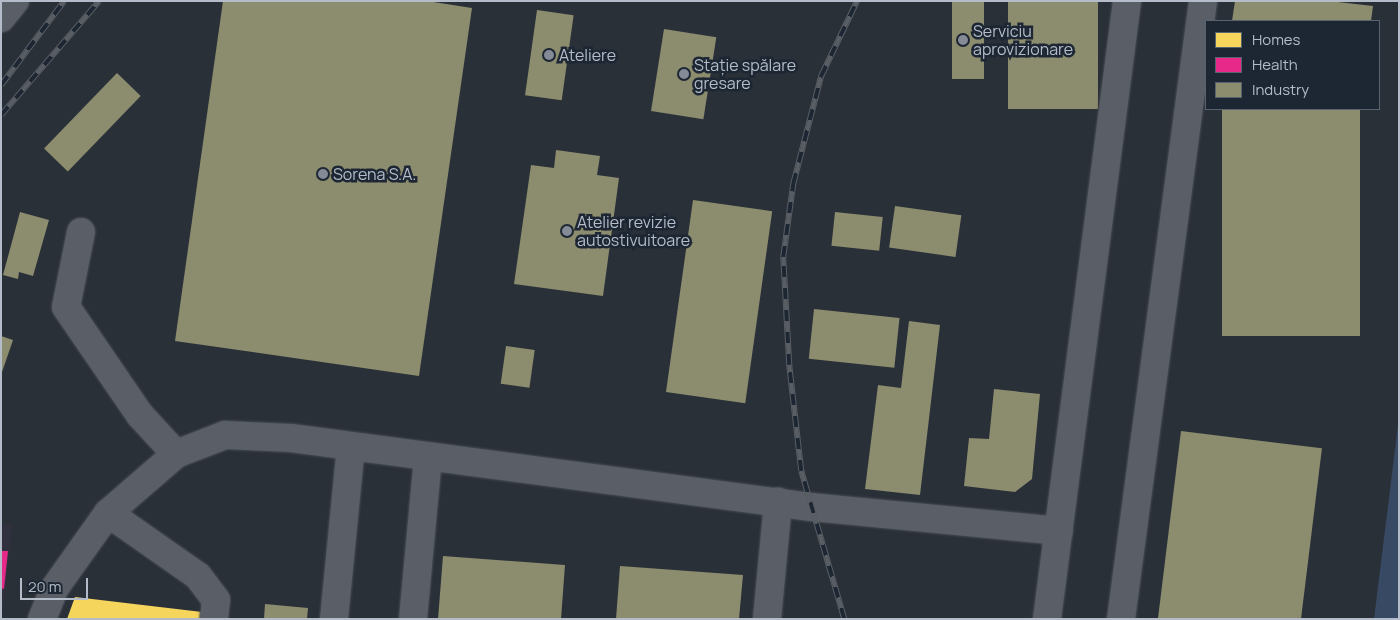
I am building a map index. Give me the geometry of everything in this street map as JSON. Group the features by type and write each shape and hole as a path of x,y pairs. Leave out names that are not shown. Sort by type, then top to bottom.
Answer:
{"street":[{"path":"1,18 15,1"},
{"path":"1047,619 1127,1"},
{"path":"1121,619 1203,1"},
{"path":"81,232 66,307 140,415 176,454"},
{"path":"42,619 54,589 108,513 176,454 226,435 351,446 778,502 1059,531"},
{"path":"334,619 351,446"},
{"path":"413,619 428,457"},
{"path":"767,619 778,502"},
{"path":"108,513 198,576 216,600 214,619"}],"shaded area":[{"path":"1,524 12,525 2,615 1,615"}],"water":[{"path":"1399,417 1399,619 1374,619"}],"building: Homes":[{"path":"75,597 202,612 201,619 67,619"}],"building: Health":[{"path":"1,551 8,551 4,589 1,588"}],"building: Industry":[{"name":"Sorena S.A.","path":"223,1 427,1 472,8 419,376 175,341"},
{"name":"Serviciu aprovizionare","path":"952,1 984,1 984,79 952,79"},
{"path":"1008,1 1098,1 1098,109 1008,109"},
{"path":"1235,1 1329,1 1373,6 1371,20 1232,20"},
{"name":"Ateliere","path":"537,10 574,15 562,100 525,95"},
{"name":"Stație spălare gresare","path":"664,29 716,37 703,119 651,111"},
{"path":"117,73 141,96 68,171 44,149"},
{"path":"1222,110 1360,110 1360,336 1222,336"},
{"name":"Atelier revizie autostivuitoare","path":"556,150 600,156 597,175 619,178 603,296 514,284 531,165 554,168"},
{"path":"693,200 772,211 745,403 666,392"},
{"path":"895,206 961,215 956,257 889,248"},
{"path":"20,212 49,220 33,276 19,272 18,279 3,275"},
{"path":"835,212 883,217 879,251 831,246"},
{"path":"814,309 900,318 894,368 809,359"},
{"path":"909,321 940,325 920,495 865,489 878,385 901,388"},
{"path":"1,336 13,340 2,372 1,372"},
{"path":"506,346 535,350 529,388 501,384"},
{"path":"994,389 1040,394 1032,479 1015,492 964,486 969,438 989,439"},
{"path":"1181,431 1322,448 1301,619 1158,619"},
{"path":"443,556 565,565 561,619 438,619"},
{"path":"620,566 743,575 739,619 616,619"},
{"path":"265,604 308,608 307,619 264,619"}],"railway":[{"path":"1,85 64,1"},
{"path":"1,115 99,1"},
{"path":"844,619 801,471 789,365 783,257 793,184 821,76 857,1"}],"place":[{"name":"Serviciu aprovizionare","path":"963,40"},
{"name":"Ateliere","path":"549,55"},
{"name":"Stație spălare gresare","path":"684,74"},
{"name":"Sorena S.A.","path":"323,174"},
{"name":"Atelier revizie autostivuitoare","path":"567,231"}]}
